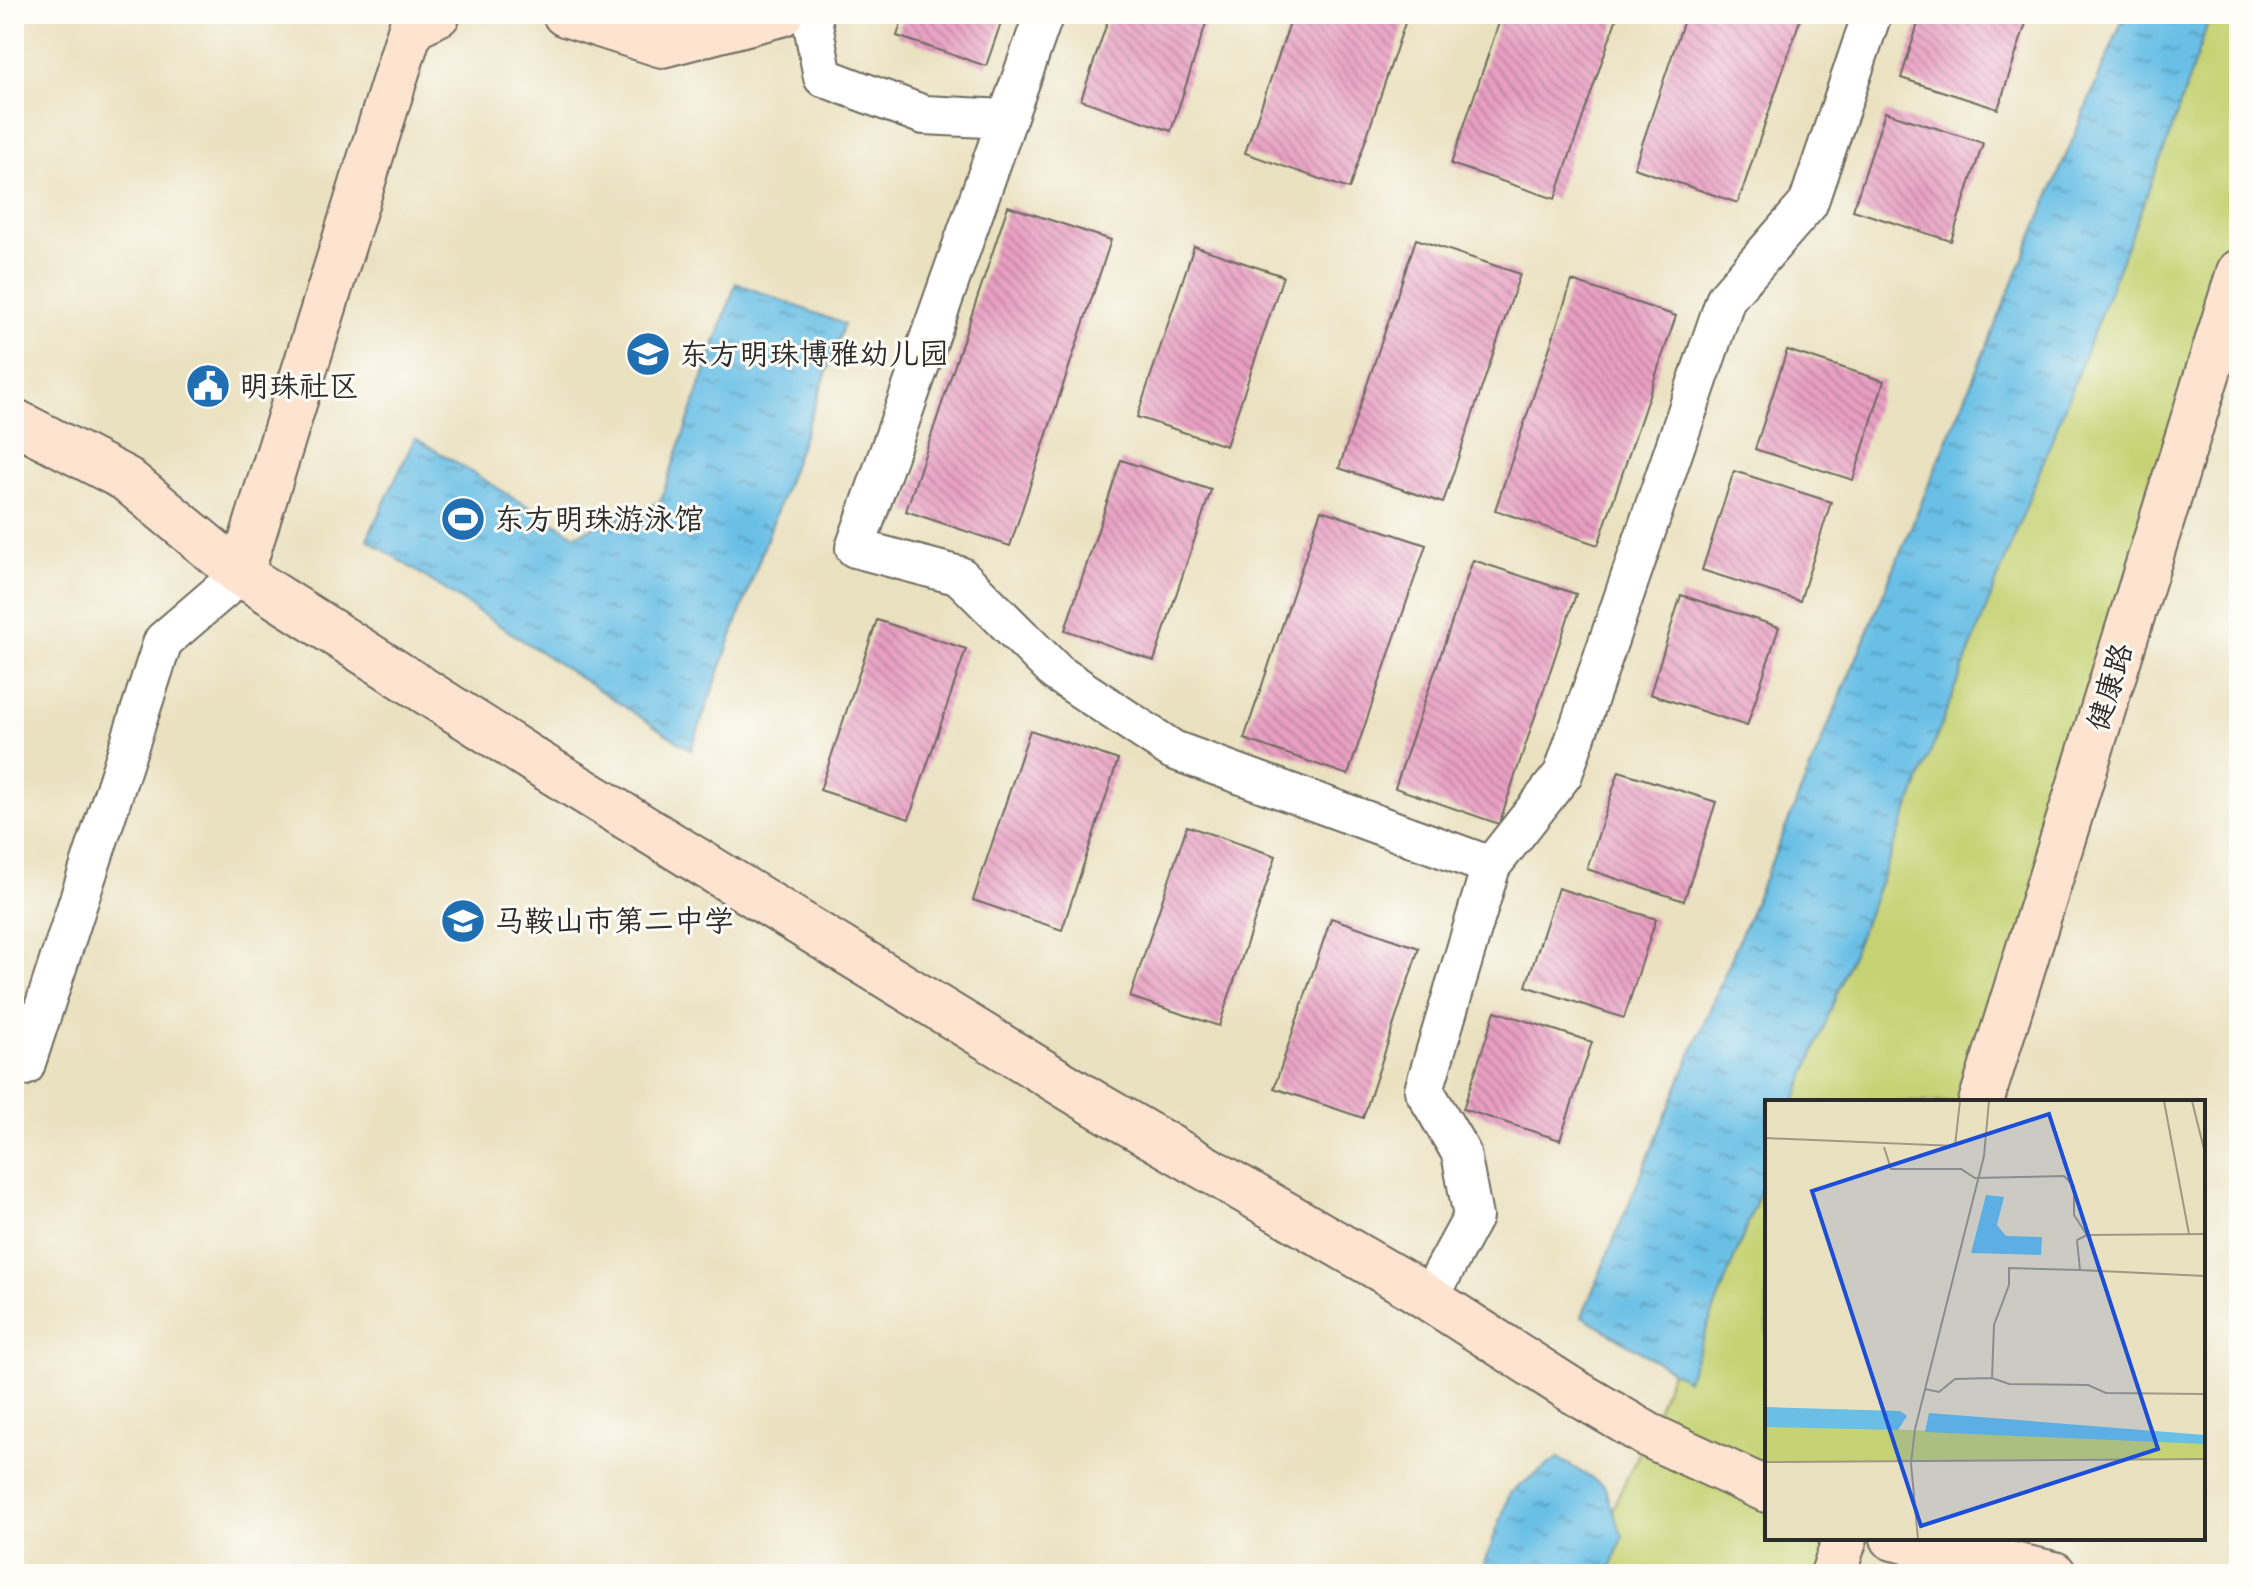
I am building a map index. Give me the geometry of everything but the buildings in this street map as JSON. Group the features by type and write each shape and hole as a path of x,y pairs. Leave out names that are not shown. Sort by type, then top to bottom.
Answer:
{"street":[{"path":"14,1069 25,1066 163,641 241,574 411,27 438,14"},
{"path":"565,14 662,45 781,14"},
{"path":"811,14 823,77 924,115 1007,119"},
{"path":"1044,14 855,548 960,576 1057,673 1173,750 1491,866"},
{"path":"1429,1298 1473,1217 1461,1153 1424,1090 1491,866 1563,774 1726,298 1808,204 1872,14"},
{"name":"健康路","path":"1982,1100 2239,272"},
{"path":"14,421 126,479 241,574 538,763 1097,1105 1429,1298 1648,1435 1765,1489"},
{"path":"1833,1574 1844,1540"},
{"path":"1902,1540 2054,1574"}],"green space":[{"path":"2173,14 2239,14 2239,270 1981,1100 1772,1100"},
{"path":"1765,1118 1765,1540 1844,1540 1833,1574 1591,1574 1619,1494 1648,1435"}],"water":[{"path":"2125,14 2211,14 2168,140 1796,1100 1765,1100 1765,1179 1687,1380 1582,1316"},
{"name":"东方明珠游泳馆","path":"736,283 844,324 691,750 367,539 415,438 575,535 660,502"},
{"path":"1558,1458 1604,1486 1623,1537 1609,1574 1481,1574 1510,1493"}],"place":[{"name":"东方明珠博雅幼儿园","path":"648,354"},
{"name":"明珠社区","path":"208,386"},
{"name":"东方明珠游泳馆","path":"463,519"},
{"name":"马鞍山市第二中学","path":"463,921"}]}
